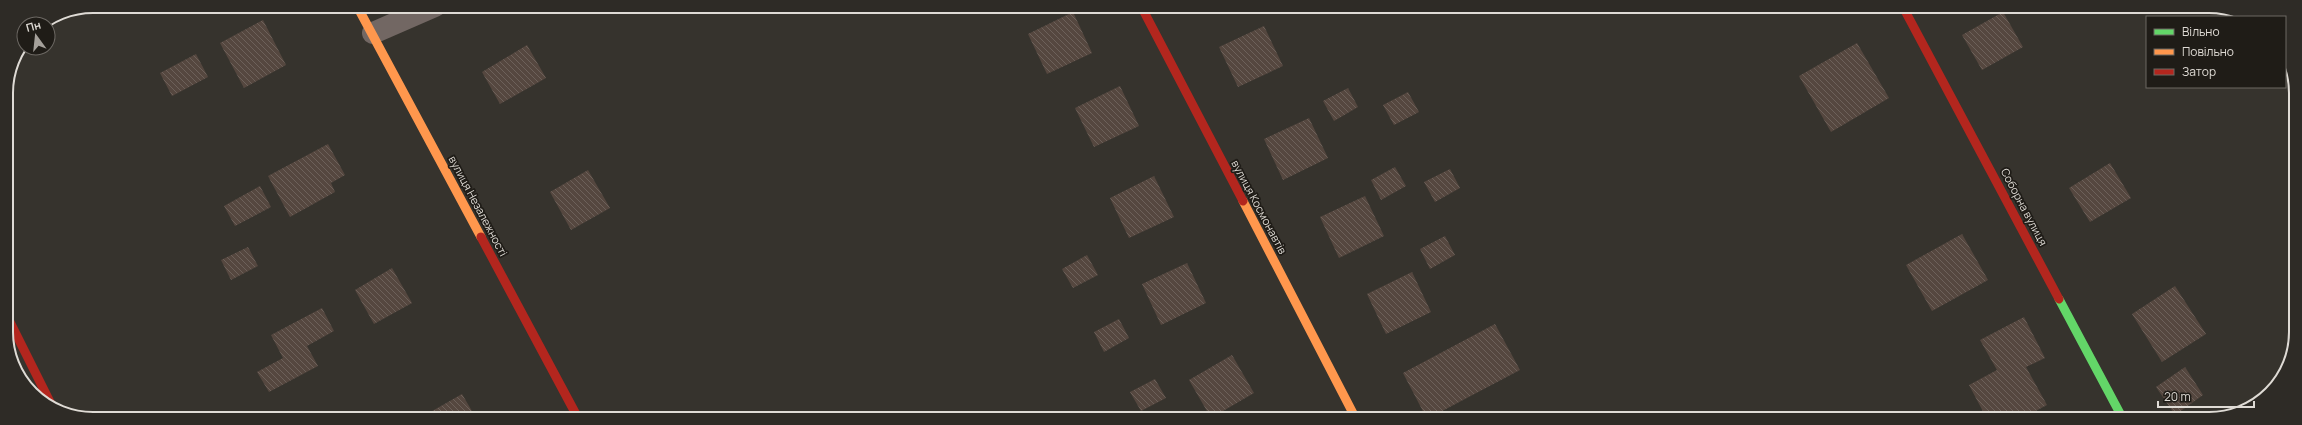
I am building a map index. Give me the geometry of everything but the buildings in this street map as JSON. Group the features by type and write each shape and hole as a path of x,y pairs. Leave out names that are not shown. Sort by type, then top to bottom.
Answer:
{"street":[{"name":"вулиця Незалежності","path":"361,13 575,412"},
{"path":"373,33 419,13"},
{"name":"вулиця Космонавтів","path":"1145,13 1352,412"},
{"name":"Соборна вулиця","path":"1906,13 2119,412"},
{"path":"13,326 49,399"}],"traffic: fast":[{"path":"2059,299 2119,412"}],"traffic: slow":[{"path":"361,13 481,237"},
{"path":"1243,201 1352,412"}],"traffic: jam":[{"path":"1145,13 1243,201"},
{"path":"1906,13 2059,299"},
{"path":"481,237 575,412"},
{"path":"13,328 49,399"}]}
